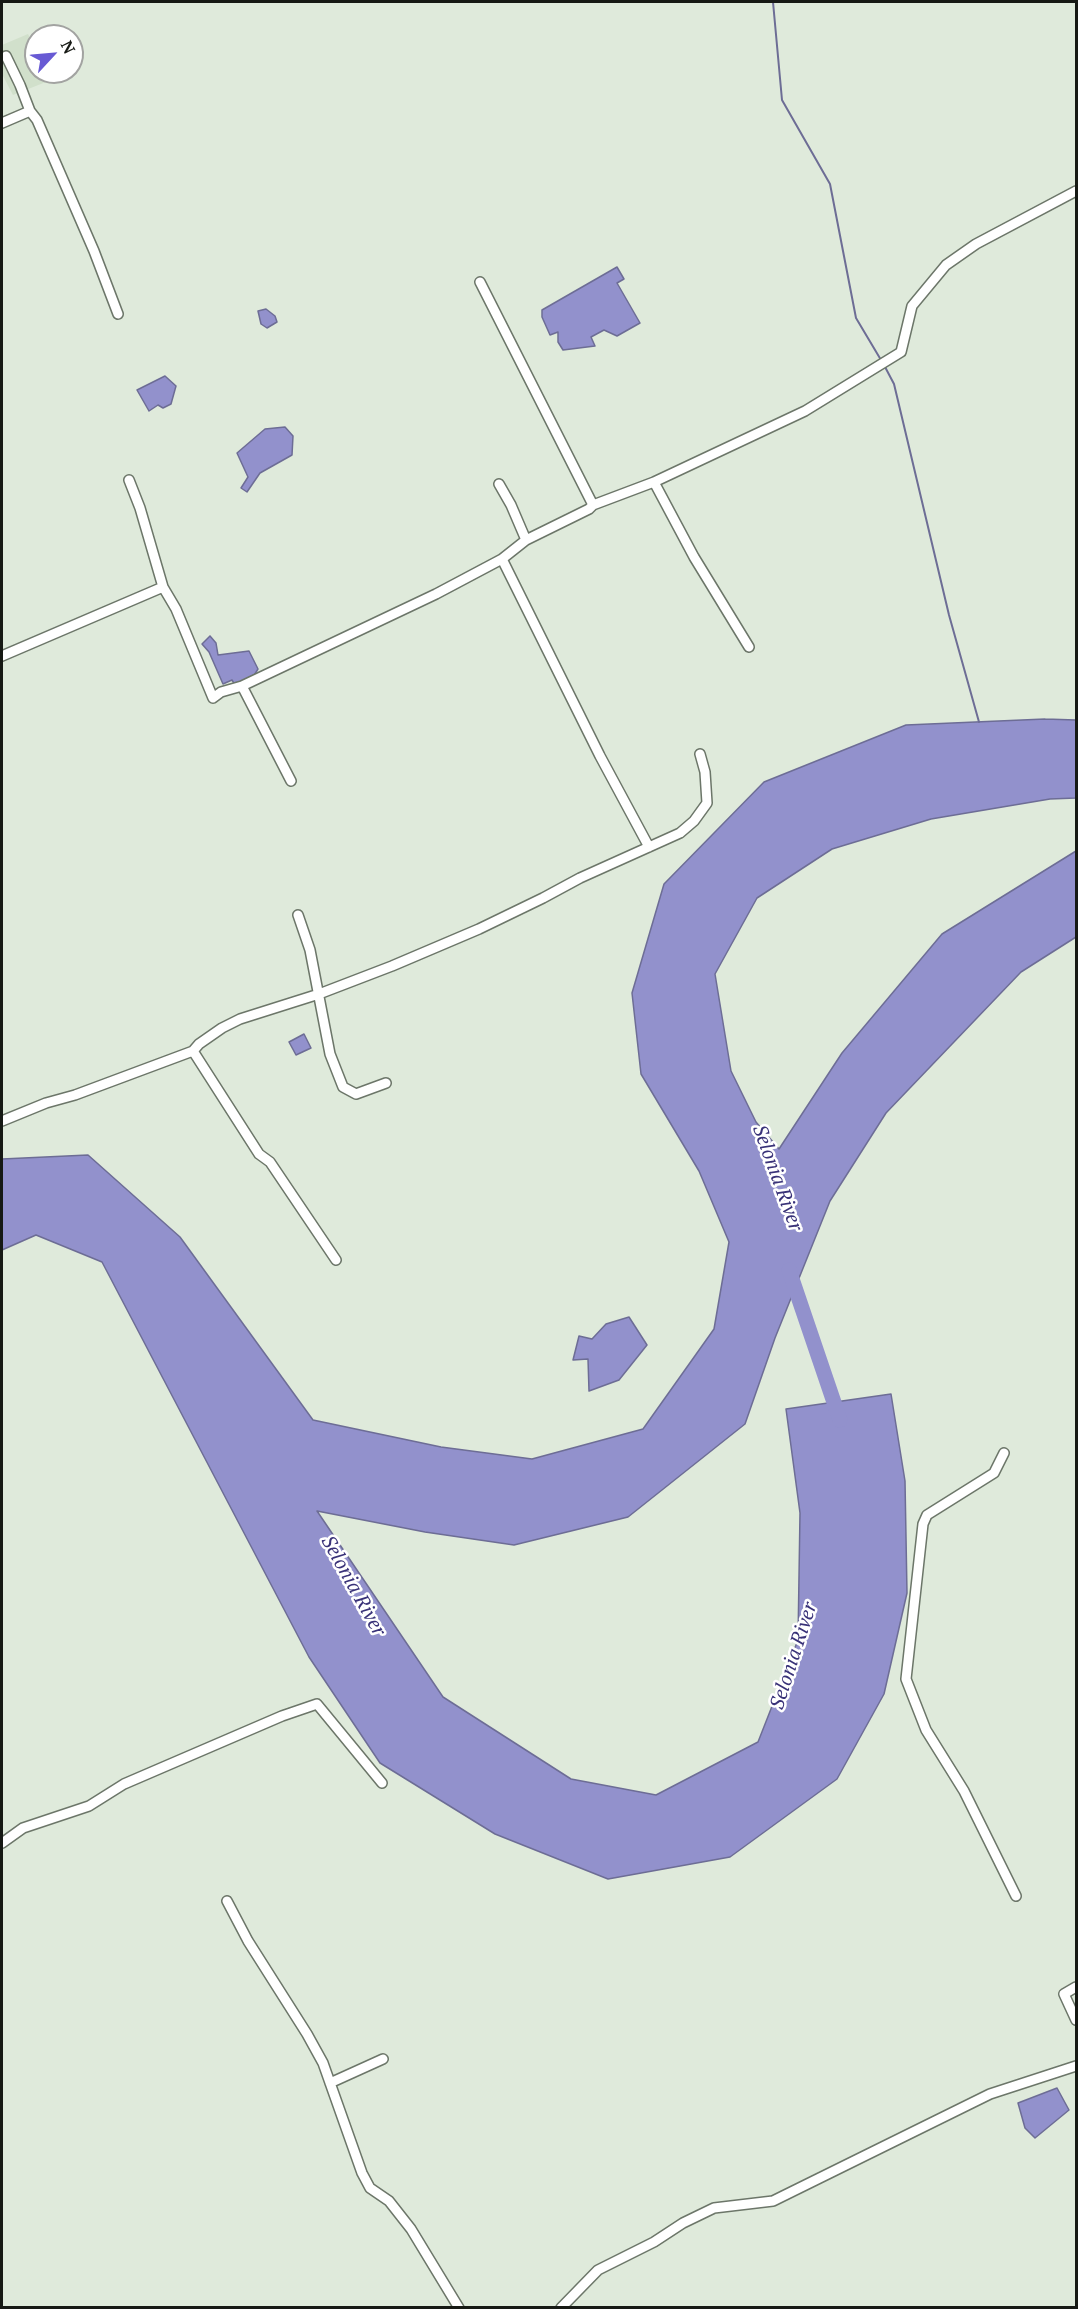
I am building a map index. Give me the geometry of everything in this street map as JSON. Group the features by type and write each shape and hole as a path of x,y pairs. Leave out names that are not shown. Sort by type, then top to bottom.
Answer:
{"street":[{"path":"6,56 30,111 37,120 94,251 118,314"},
{"path":"2,123 30,111"},
{"path":"129,480 140,508 163,587 176,609 213,698 221,692 242,686 436,594 502,559 526,540 593,505 654,482 805,411 901,351 912,306 946,265 976,244 1077,191"},
{"path":"480,282 593,505"},
{"path":"654,482 694,557 749,647"},
{"path":"499,484 526,540"},
{"path":"502,559 600,756 649,847"},
{"path":"2,656 163,587"},
{"path":"242,686 291,781"},
{"path":"2,1121 46,1102 75,1095 193,1051 222,1028 240,1019 319,994 392,966 479,928 580,878 680,833 694,821 707,802 705,772 700,754"},
{"path":"298,915 310,950 330,1054 343,1087 356,1094 386,1083"},
{"path":"193,1051 259,1154 270,1162 336,1260"},
{"path":"1004,1453 994,1473 927,1515 923,1524 906,1679 927,1730 964,1791 1016,1896"},
{"path":"2,1843 23,1828 88,1806 124,1784 282,1716 317,1704 382,1783"},
{"path":"227,1901 248,1941 307,2034 330,2083 362,2173 370,2188 389,2201 411,2229 459,2307"},
{"path":"1077,1987 1064,1994 1077,2020"},
{"path":"330,2083 383,2059"},
{"path":"561,2307 598,2270 714,2208 773,2201 990,2094 1077,2066"}],"shaded area":[{"path":"24,36 24,84 41,84 13,95 2,74 2,45"}],"water":[{"path":"617,267 624,279 617,283 640,323 617,336 604,330 591,337 595,346 563,350 558,342 558,332 550,335 542,317 542,310"},
{"path":"266,309 275,316 277,322 267,328 261,324 258,311"},
{"path":"165,376 176,386 171,404 163,408 158,405 149,411 137,390"},
{"path":"285,427 293,436 292,455 260,473 247,492 241,488 248,477 237,453 265,429"},
{"path":"210,636 216,643 218,655 249,651 258,669 253,677 235,685 232,680 223,684 209,652 202,644"},
{"path":"1045,719 1076,720 1076,798 1050,799 931,819 832,849 757,898 715,974 731,1071 756,1122 779,1149 842,1053 942,934 1076,851 1076,937 1021,972 886,1113 830,1201 775,1338 745,1424 628,1517 514,1545 425,1532 317,1511 443,1697 571,1779 656,1795 758,1742 798,1640 800,1513 786,1409 891,1394 905,1481 907,1593 884,1694 837,1779 730,1857 608,1879 495,1834 380,1763 309,1657 102,1262 36,1235 2,1250 2,1159 88,1155 180,1237 313,1420 441,1447 532,1459 643,1429 714,1329 729,1242 699,1171 641,1074 632,993 664,884 764,782 906,725"},
{"path":"304,1034 311,1048 296,1055 289,1042"},
{"path":"629,1317 647,1345 619,1380 589,1391 588,1359 573,1360 579,1336 592,1339 606,1324"},
{"path":"1057,2088 1069,2110 1035,2138 1025,2128 1018,2103"}],"waterway":[{"path":"773,2 782,100 830,184 856,318 881,360"},
{"path":"884,365 894,384 949,615 979,722"},
{"name":"Selonia River","path":"789,1270 840,1420"}]}
